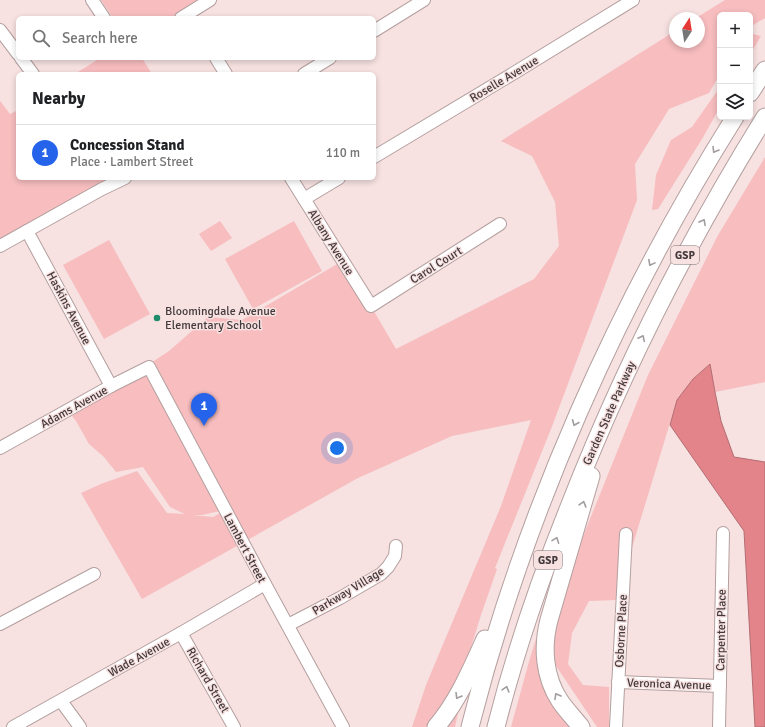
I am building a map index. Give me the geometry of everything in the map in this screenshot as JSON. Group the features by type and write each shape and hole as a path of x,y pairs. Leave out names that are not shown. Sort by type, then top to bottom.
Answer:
{"highway":[{"path":"753,88 765,70"},
{"name":"Garden State Parkway","path":"496,727 523,635 553,548 614,398 680,263 717,197 765,117"},
{"name":"GSP","path":"470,727 483,674 521,559 542,501 590,387 616,332 674,220 733,120"},
{"path":"581,727 563,705 552,686 547,668 545,641 547,627 614,398"},
{"path":"436,727 463,688 521,559"}],"street":[{"path":"92,0 103,16"},
{"path":"188,16 210,0"},
{"path":"376,30 424,0"},
{"name":"Roselle Avenue","path":"376,156 633,0"},
{"path":"0,30 16,51"},
{"path":"22,60 32,72"},
{"path":"217,60 225,72"},
{"path":"307,72 327,60"},
{"path":"0,246 121,180"},
{"name":"Albany Avenue","path":"292,180 372,306"},
{"path":"304,199 337,180"},
{"name":"Carol Court","path":"372,306 500,224"},
{"name":"Haskins Avenue","path":"27,231 111,386"},
{"name":"Adams Avenue","path":"0,448 111,386 149,367"},
{"name":"Lambert Street","path":"149,367 265,584 344,727"},
{"name":"Carpenter Place","path":"719,727 723,533"},
{"name":"Osborne Place","path":"616,727 626,534"},
{"name":"Parkway Village","path":"288,625 340,598 381,574 388,568 395,556 396,546"},
{"path":"0,624 94,574"},
{"name":"Wade Avenue","path":"13,727 265,584"},
{"name":"Richard Street","path":"181,633 234,727"},
{"name":"Veronica Avenue","path":"618,682 720,686"},
{"path":"61,700 80,727"}],"shaded area":[{"path":"101,0 203,0 178,16 112,16"},
{"path":"725,0 765,0 765,18 753,25 753,12 717,12 717,79 709,93 669,109 635,164 637,200 551,429 495,568 497,569 467,660 450,693 435,717 426,727 412,727 426,685 501,506 531,420 452,436 358,478 142,599 81,493 137,471 167,513 185,514 170,507 143,467 116,472 104,457 89,444 72,416 169,351 208,317 242,320 344,260 396,349 534,279 559,246 555,202 532,156 501,141 669,35 669,48 705,48 705,12","holes":["224,511 213,517 192,515 202,515"]},
{"path":"753,34 761,36 753,50"},
{"path":"97,60 143,60 151,72 78,72"},
{"path":"717,91 717,112 658,209 652,210 656,175 671,140 692,127"},
{"path":"0,101 10,114 16,111 16,180 119,180 0,250"},
{"path":"765,157 765,382 715,392 710,364 693,379 677,400 616,600 589,601 572,633 568,664 583,685 609,687 609,727 597,727 552,660 559,596 648,375 717,237"},
{"path":"220,221 232,238 211,251 199,234"},
{"path":"294,221 322,271 253,309 225,259"},
{"path":"109,240 150,314 104,339 63,265"},
{"path":"710,364 721,421 734,457 765,462 765,727 755,727 744,531 670,425 677,400 693,379"},
{"path":"536,639 539,641 540,666 538,667 542,681 573,727 511,727"},
{"path":"459,708 455,727 442,727"}],"place":[{"name":"Bloomingdale Avenue Elementary School","path":"157,318"},
{"name":"Concession Stand","path":"204,426"}]}
